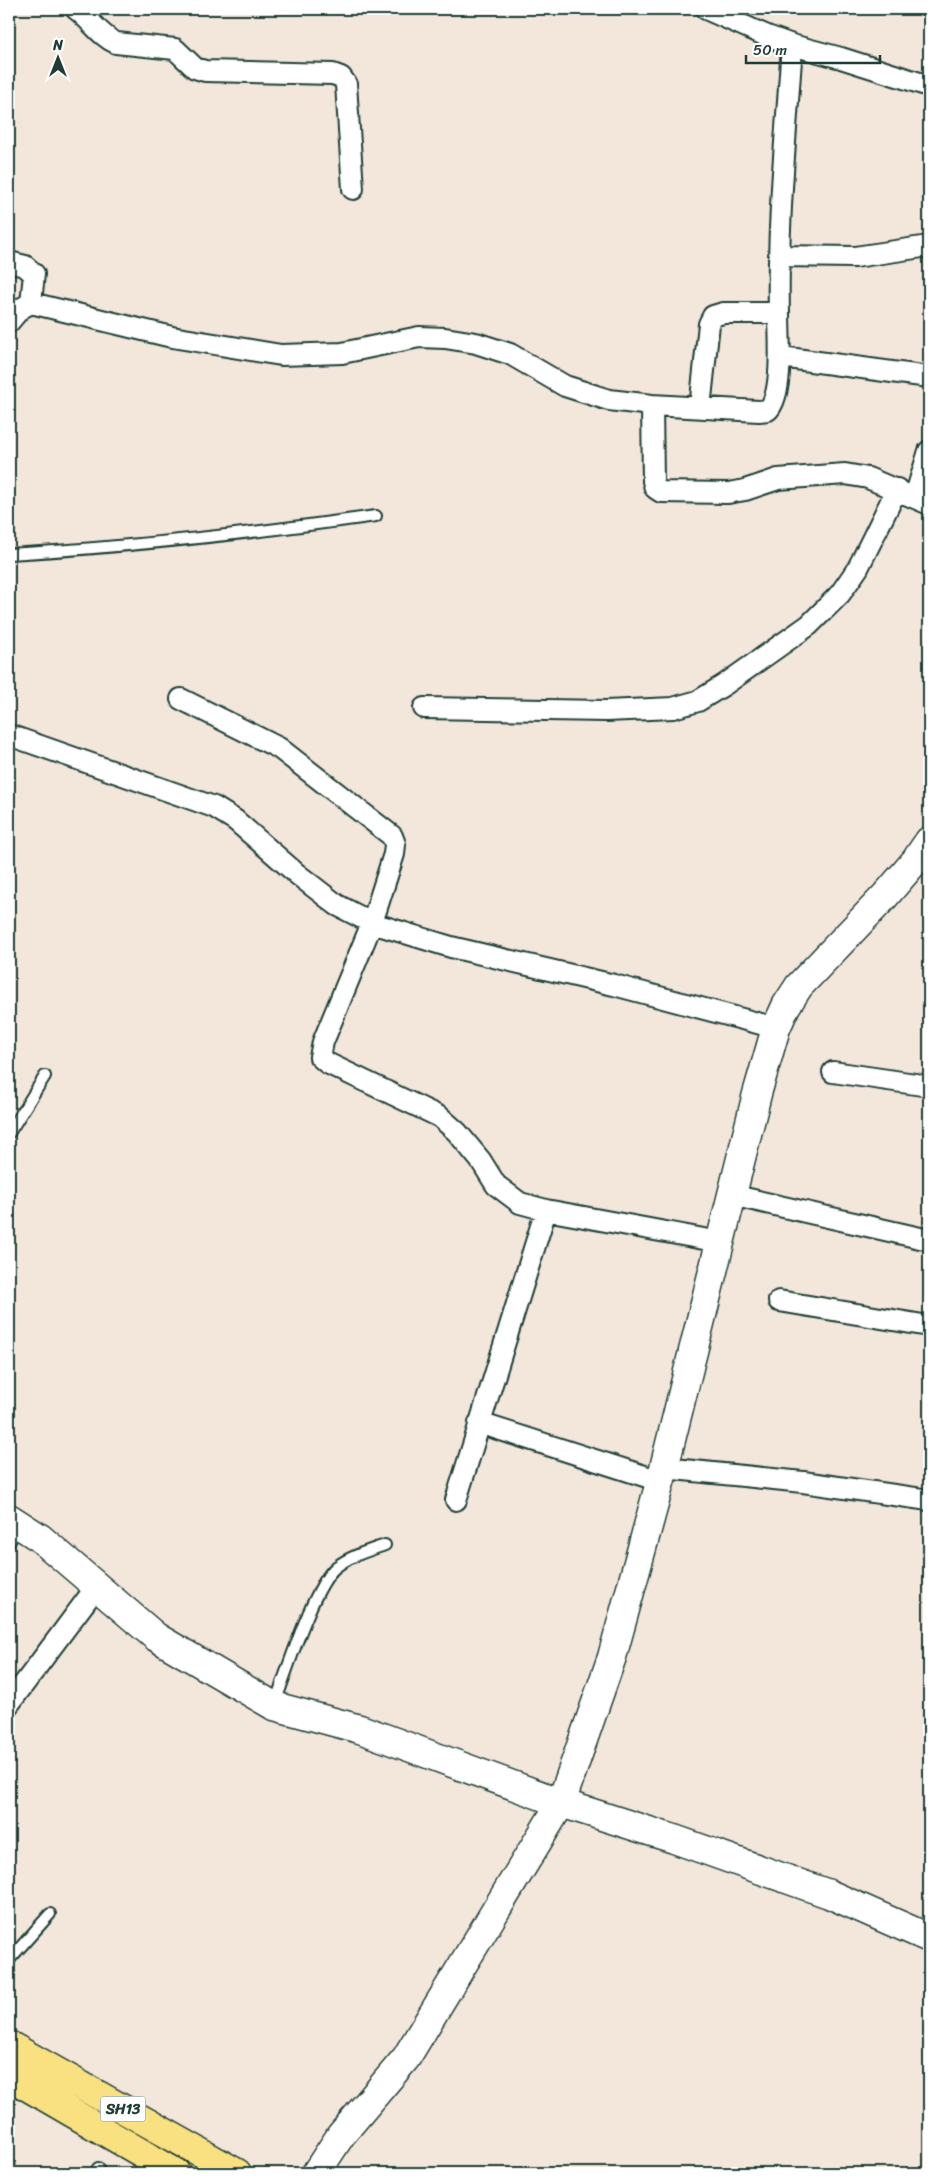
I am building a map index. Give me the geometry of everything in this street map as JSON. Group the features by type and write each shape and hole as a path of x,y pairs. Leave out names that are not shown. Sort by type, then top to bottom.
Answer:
{"main road":[{"name":"SH13","path":"9,2045 237,2173"},
{"name":"SH13","path":"9,2076 176,2173"}],"street":[{"path":"76,9 89,18 108,39 116,43 176,49 195,68 205,71 333,74 341,77 346,84 353,188"},
{"path":"706,9 792,45 841,58 929,86"},
{"path":"9,322 20,309 31,303 172,337 281,355 342,353 419,337 476,343 510,354 565,386 609,400 652,405 768,410 775,398 781,358 779,256 792,45"},
{"path":"779,256 855,257 929,246"},
{"path":"9,262 25,266 34,274 31,303"},
{"path":"700,408 709,324 713,316 723,314 779,314"},
{"path":"781,358 929,377"},
{"path":"652,405 653,481 655,488 661,492 728,493 778,479 845,474 862,476 922,501 929,452"},
{"path":"424,708 606,711 673,708 698,701 809,625 840,594 862,561 897,490"},
{"path":"181,699 279,748 392,836 396,844 372,923 323,1042 320,1057 327,1064 440,1117 457,1132 481,1161 496,1185 520,1202 546,1210 720,1242"},
{"path":"9,734 214,807 234,820 297,874 337,905 372,923 451,947 614,985 776,1028"},
{"path":"316,2173 340,2135 406,2058 560,1803 612,1657 662,1474 776,1028 786,1006 800,986 886,896 929,841"},
{"path":"833,1072 929,1086"},
{"path":"732,1195 929,1240"},
{"path":"456,1500 478,1423 546,1210"},
{"path":"779,1301 929,1326"},
{"path":"478,1423 662,1474 802,1482 929,1500"},
{"path":"12,1528 40,1538 156,1637 274,1706 360,1729 560,1803 829,1894 929,1938"},
{"path":"9,1704 97,1586"}],"lane":[{"path":"9,554 101,549 218,538 376,516"},
{"path":"9,1133 45,1076"},
{"path":"274,1706 314,1602 326,1579 336,1568 352,1557 385,1545"},
{"path":"9,1960 50,1914"}]}
